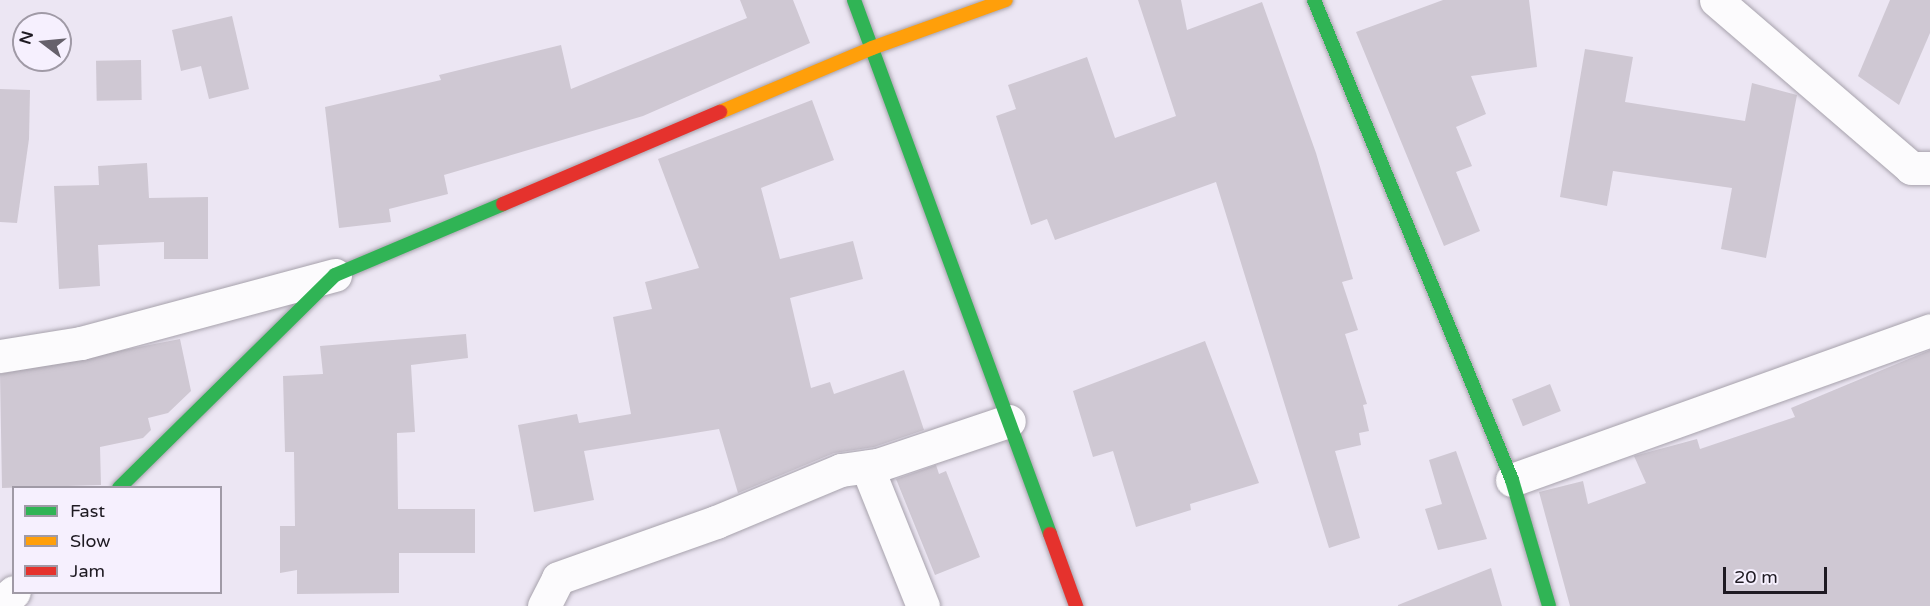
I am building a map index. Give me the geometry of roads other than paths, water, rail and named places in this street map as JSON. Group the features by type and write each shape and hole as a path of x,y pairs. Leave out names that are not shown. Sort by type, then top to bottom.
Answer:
{"street":[{"path":"854,0 1076,606"},
{"path":"0,356 81,343 335,275 872,48 1006,0"},
{"path":"1314,0 1512,480 1549,606"},
{"path":"1716,0 1911,168 1930,168"},
{"path":"121,486 335,275"},
{"path":"1512,480 1930,330"},
{"path":"544,606 558,578 716,522 841,470 867,467 1009,421"},
{"path":"867,467 923,606"}]}
